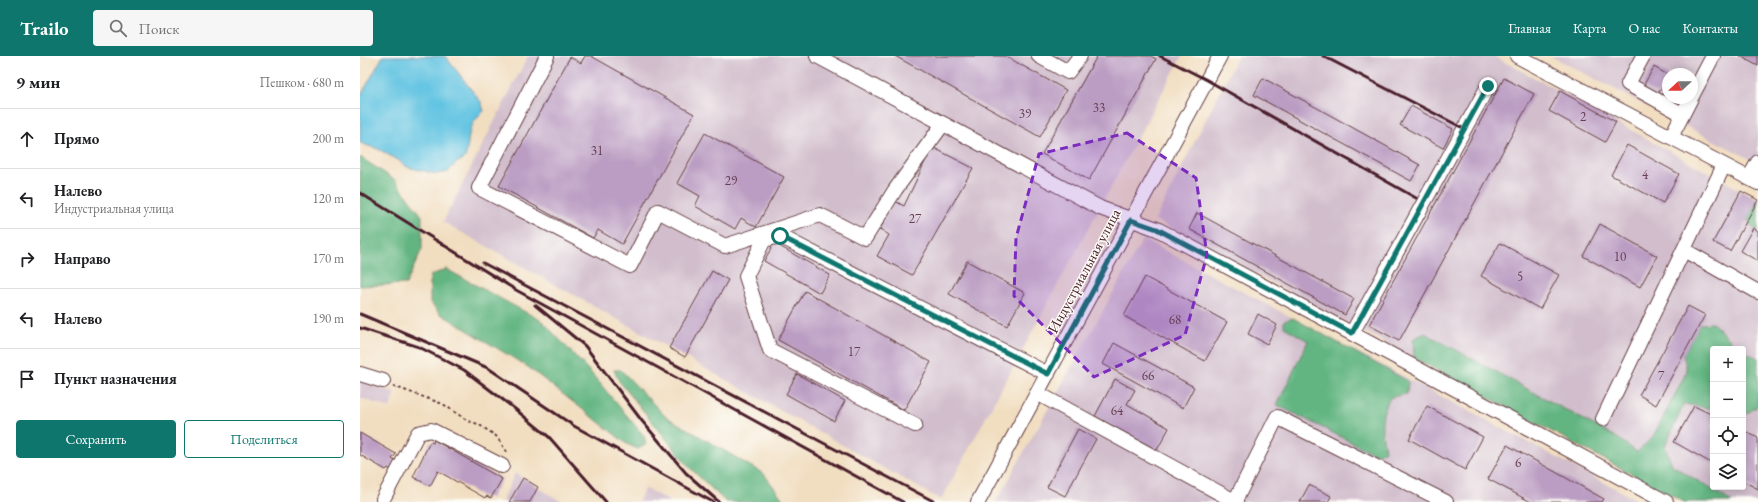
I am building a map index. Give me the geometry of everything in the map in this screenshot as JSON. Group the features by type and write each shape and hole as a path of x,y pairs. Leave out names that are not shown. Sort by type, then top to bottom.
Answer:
{"street":[{"path":"547,56 479,188 630,266 658,211 725,246 820,215 865,238 896,190 943,124"},
{"path":"817,56 839,61 943,124 1100,208 1157,229 1666,502"},
{"path":"1039,56 1068,72 1080,56"},
{"name":"Индустриальная улица","path":"978,502 1220,56"},
{"path":"1517,56 1754,180 1758,162"},
{"path":"1643,56 1628,84 1682,114"},
{"path":"1698,84 1713,56"},
{"path":"1352,333 1488,86"},
{"path":"1671,137 1687,104"},
{"path":"1603,419 1724,165"},
{"path":"915,425 770,350 746,276 764,240 780,236 1048,374"},
{"path":"1684,250 1758,292"},
{"path":"360,374 383,382"},
{"path":"1037,393 1235,502 1277,417 1446,502"},
{"path":"384,501 418,433 431,430 502,466"}],"path":[{"path":"383,382 443,404 468,421 478,424 496,436 507,452"}],"highlighted area":[{"path":"1127,133 1196,178 1207,255 1185,335 1094,377 1014,296 1016,238 1039,154"}],"shaded area":[{"path":"528,56 1182,56 941,500 443,222"},
{"path":"1238,56 1493,56 1560,91 1758,200 1758,502 1684,502 1155,220"},
{"path":"1551,56 1758,56 1758,163 1678,122"},
{"path":"1143,239 1641,502 996,502"},
{"path":"360,382 395,392 390,408 360,398"},
{"path":"515,473 523,478 562,502 502,502"},
{"path":"645,488 671,502 638,502"}],"green space":[{"path":"360,157 395,180 422,216 422,249 406,284 360,286"},
{"path":"1758,200 1758,231 1753,228 1747,219"},
{"path":"446,269 542,321 592,374 644,436 646,444 638,449 627,444 528,367 439,313 430,302 430,276"},
{"path":"1293,318 1408,381 1407,394 1391,397 1384,410 1382,429 1385,450 1377,455 1277,405 1308,341 1284,327 1284,321"},
{"path":"1713,323 1736,346 1710,346 1710,408 1684,404 1665,446 1672,465 1710,488 1710,490 1713,490 1732,502 1684,502 1414,358 1413,339 1425,333 1619,439 1637,452 1653,437 1687,371 1683,355 1700,324"},
{"path":"1746,352 1758,358 1758,406 1746,414"},
{"path":"614,370 621,370 665,416 764,474 785,502 726,502 690,468 619,381"}],"water":[{"path":"383,56 445,56 481,102 484,111 474,122 471,128 465,158 456,163 448,172 437,174 407,167 398,160 378,149 360,143 360,97"}],"building":[{"path":"585,56 591,56 694,114 622,244 598,230 593,238 499,186 570,57 581,63"},
{"path":"895,56 1005,56 1066,90 1040,137"},
{"path":"1097,56 1151,56 1156,59 1089,180 1042,154"},
{"path":"1740,56 1758,56 1758,66"},
{"path":"1654,67 1662,72 1662,86 1658,94 1643,86"},
{"path":"1263,78 1420,165 1411,181 1254,95"},
{"path":"1504,78 1534,94 1399,341 1369,325"},
{"path":"1560,91 1616,122 1605,142 1549,111"},
{"path":"1411,106 1453,129 1443,148 1400,125"},
{"path":"705,133 784,177 756,227 741,218 735,229 695,206 700,196 677,183"},
{"path":"1627,145 1679,174 1663,203 1611,175"},
{"path":"932,147 973,168 912,275 877,256 889,235 880,229 895,201 904,206"},
{"path":"1741,191 1758,200 1730,251 1713,242"},
{"path":"1197,213 1354,299 1345,315 1189,229"},
{"path":"1600,224 1657,256 1640,287 1583,256"},
{"path":"1753,228 1758,231 1758,261 1740,251"},
{"path":"774,243 830,275 820,293 764,261"},
{"path":"1500,243 1559,275 1540,309 1481,276"},
{"path":"967,261 1025,293 1007,326 949,294"},
{"path":"712,271 728,280 685,357 669,348"},
{"path":"1145,277 1227,322 1205,361 1124,316"},
{"path":"805,291 931,362 904,410 778,340"},
{"path":"1688,306 1705,315 1656,405 1639,395"},
{"path":"1258,314 1277,325 1267,344 1248,334"},
{"path":"1114,343 1194,387 1183,408 1103,364"},
{"path":"797,374 845,401 834,421 786,394"},
{"path":"1115,379 1135,390 1127,404 1169,428 1157,450 1095,416"},
{"path":"1427,406 1483,437 1465,470 1409,439"},
{"path":"1694,406 1710,414 1710,462 1674,442"},
{"path":"1078,429 1096,439 1065,496 1047,487"},
{"path":"1746,432 1758,438 1758,489 1746,483"},
{"path":"360,433 396,454 392,459 395,461 391,470 388,468 386,470 360,455"},
{"path":"434,440 502,479 491,498 486,496 485,498 438,471 430,486 413,477 430,442 433,443"},
{"path":"1507,445 1604,499 1602,502 1531,502 1488,479"},
{"path":"523,478 538,487 530,502 509,502"},
{"path":"1309,485 1331,496 1328,502 1300,502"}],"railway":[{"path":"1160,56 1207,80 1416,198"},
{"path":"1323,56 1461,127"},
{"path":"360,193 516,290 903,502"},
{"path":"483,263 935,502"},
{"path":"535,305 585,346 642,421 686,473 719,502"},
{"path":"360,314 488,368 574,426 713,502"},
{"path":"360,328 419,347 464,370 549,437 606,502"}],"route":[{"path":"780,236 1048,374 1131,220 1157,229 1352,333 1488,86"}]}
